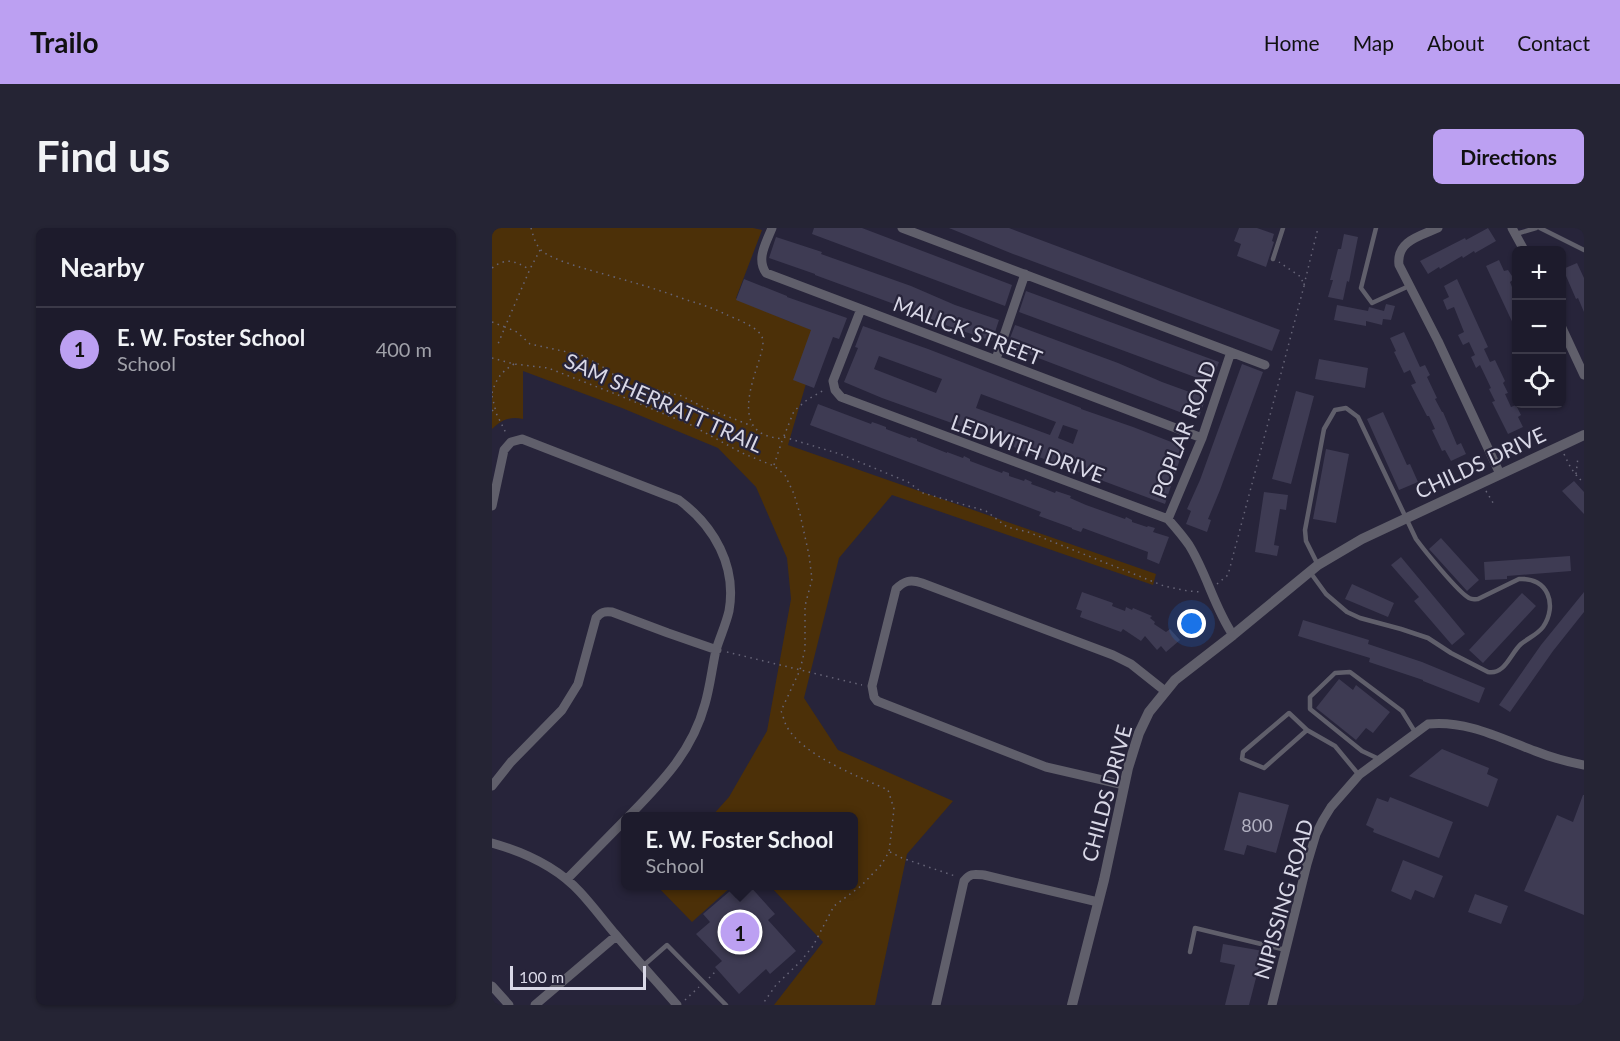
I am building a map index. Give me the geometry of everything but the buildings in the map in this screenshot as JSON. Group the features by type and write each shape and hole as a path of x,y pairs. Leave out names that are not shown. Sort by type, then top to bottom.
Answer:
{"street":[{"name":"MALICK STREET","path":"772,228 760,261 766,273 1202,438"},
{"path":"902,228 1265,365"},
{"path":"1438,228 1404,244 1398,261 1500,474"},
{"path":"1514,231 1522,246"},
{"path":"996,359 1025,274"},
{"path":"833,385 834,376 861,309"},
{"path":"1566,337 1584,375"},
{"name":"POPLAR ROAD","path":"1168,519 1202,438 1232,352"},
{"name":"LEDWITH DRIVE","path":"833,385 845,400 1168,519"},
{"name":"CHILDS DRIVE","path":"1072,1005 1124,786 1139,733 1149,712 1174,680 1314,569 1362,539 1584,435"},
{"path":"492,506 504,450 511,442 522,439 679,500 704,523 718,542 730,582 729,612 697,729 690,744 670,772 633,812"},
{"path":"1168,519 1189,545 1224,622 1233,635"},
{"path":"1124,786 1046,767 877,701 873,697 872,686 896,589 909,580 922,583 1113,655 1131,664 1166,691"},
{"path":"492,786 511,762 562,710 578,684 593,626 600,613 612,612 717,650"},
{"name":"NIPISSING ROAD","path":"1272,1005 1316,834 1331,807 1359,775 1379,759 1428,724 1440,723 1478,729 1537,752 1584,765"},
{"path":"567,879 621,824"},
{"path":"492,843 522,853 567,879 678,1005"},
{"path":"936,1005 964,881 968,876 973,873 984,875 1098,902"},
{"path":"535,1005 616,936"},
{"path":"492,986 509,1005"}],"lane":[{"path":"1376,228 1361,288 1372,303 1410,286"},
{"path":"1514,231 1538,228 1584,250"},
{"path":"1273,259 1281,229"},
{"path":"1346,408 1358,417 1406,519 1423,549 1468,597 1478,599 1519,579 1526,578 1541,584 1545,589 1550,610 1544,625 1538,633 1521,644 1502,669 1494,673 1488,672 1428,638 1360,618 1347,612 1326,594 1314,569 1305,530 1324,429 1335,410 1346,408"},
{"path":"1379,759 1362,751 1310,709 1310,698 1335,673 1350,672 1402,711 1415,732"},
{"path":"1307,730 1264,768 1242,759 1243,752 1289,713 1307,730 1335,746 1359,775"},
{"path":"1190,952 1195,928 1286,950"},
{"path":"643,966 667,945 726,1005"}],"path":[{"path":"531,228 541,250 579,267 719,311 760,333 763,340 762,349 748,407 752,424 760,432 771,437 783,438 840,454 908,482 923,493 986,511 1007,527 1028,532 1164,586 1198,592 1209,590 1228,575 1318,228"},
{"path":"498,344 530,269 541,250"},
{"path":"1273,259 1301,277 1304,286"},
{"path":"492,268 500,262 514,261 530,269"},
{"path":"492,322 517,332 530,344 581,355 624,382 682,396 700,406 756,428"},
{"name":"SAM SHERRATT TRAIL","path":"492,358 514,364 548,368 691,425 742,453 774,466 785,475 801,514 810,555 812,579 805,606 805,649 800,670 782,711 786,725 801,743 828,761 888,790 894,809 889,852"},
{"path":"511,442 496,413 492,395 495,381 502,371 514,364"},
{"path":"774,466 794,411 807,400 833,385"},
{"path":"492,410 496,413"},
{"path":"1560,446 1568,464 1584,483"},
{"path":"1576,475 1578,457"},
{"path":"1481,483 1495,506"},
{"path":"717,650 859,685 872,686"},
{"path":"858,888 881,866 889,852 964,881"},
{"path":"762,1005 776,986 813,946 834,906 856,890"},
{"path":"678,1005 716,972"}],"shaded area":[{"path":"492,228 753,228 762,230 736,298 793,323 809,327 814,335 815,353 788,445 1156,574 1153,585 892,495 839,558 804,698 838,750 953,801 907,854 875,1005 774,1005 823,942 774,890 858,890 858,812 716,812 729,797 767,731 791,599 787,558 756,487 718,448 622,408 523,371 523,419 506,420 492,429"},
{"path":"661,890 728,890 692,922"}],"place":[{"name":"E. W. Foster School","path":"740,932"}]}
